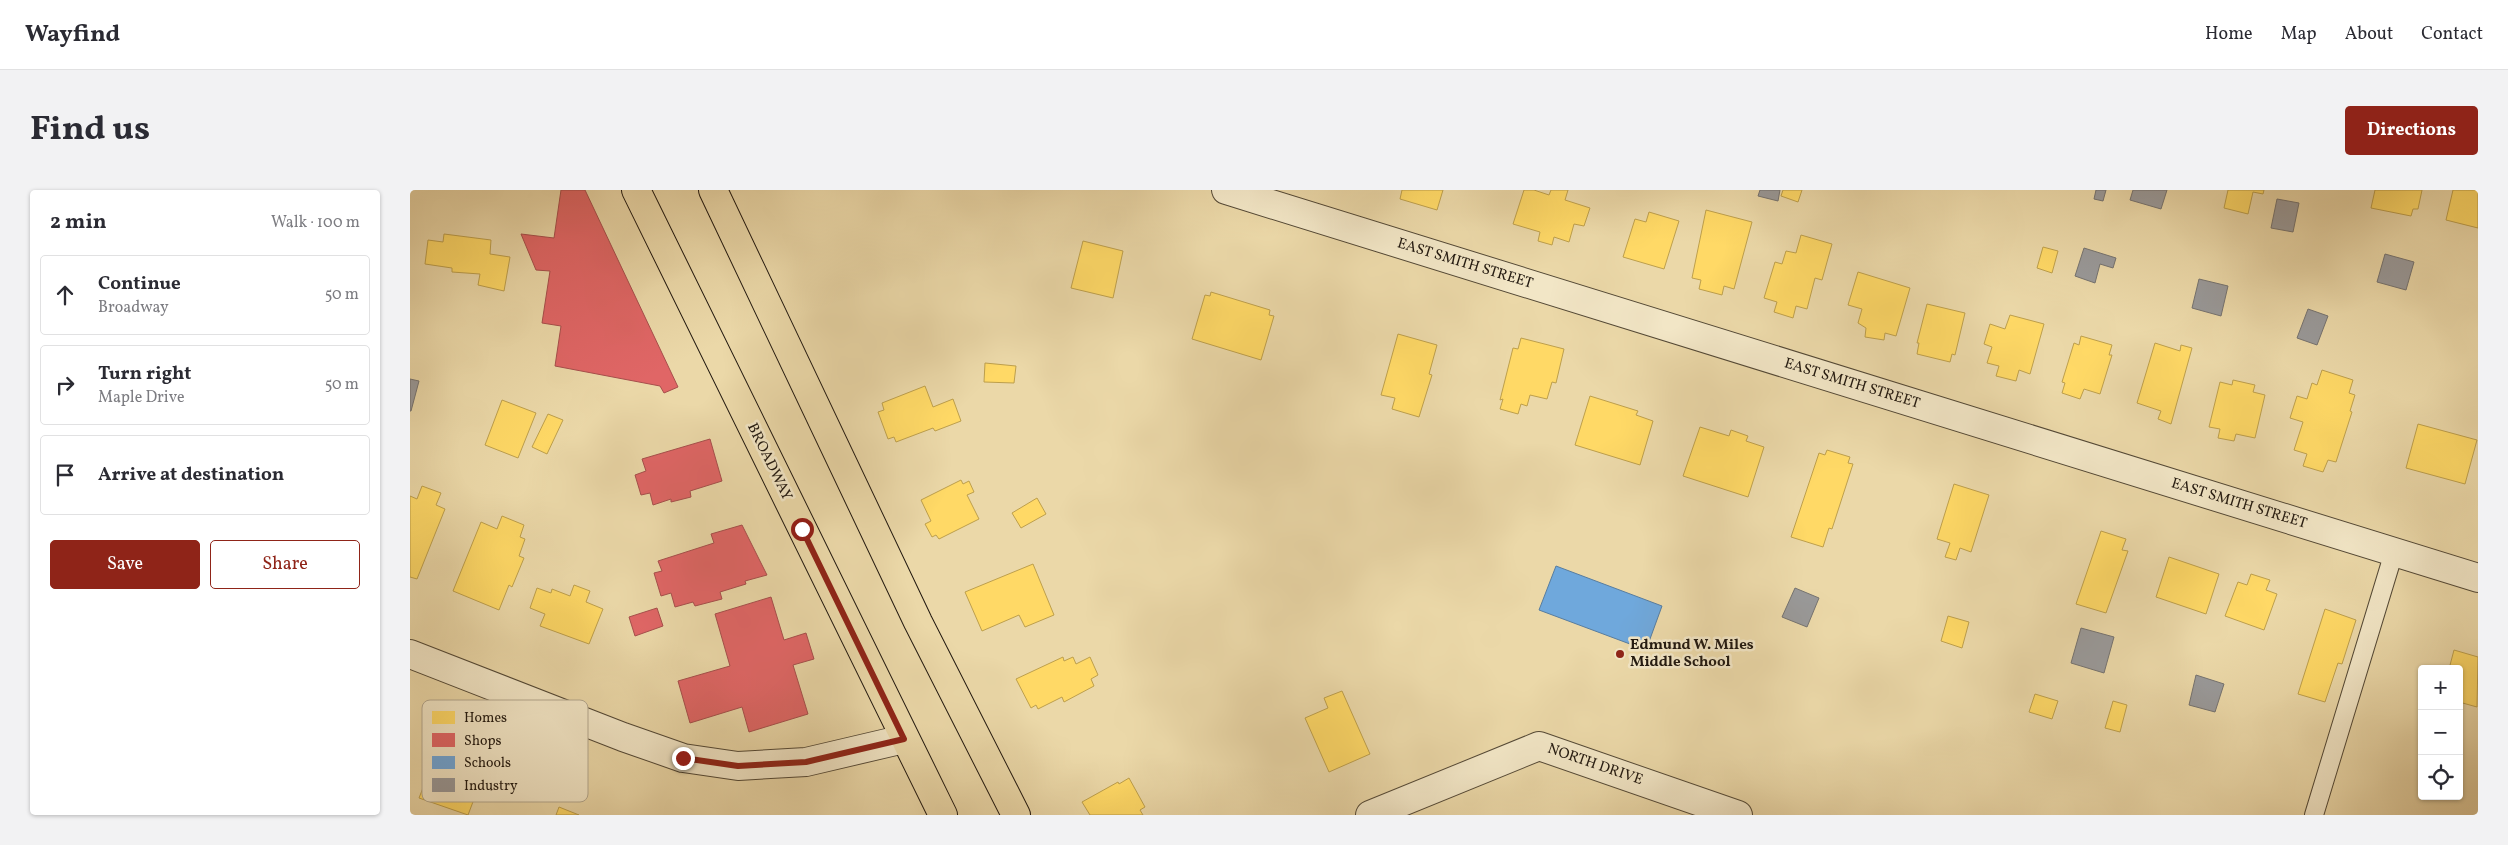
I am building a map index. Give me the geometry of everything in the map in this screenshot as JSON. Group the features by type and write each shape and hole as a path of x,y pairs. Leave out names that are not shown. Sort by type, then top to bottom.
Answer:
{"main road":[{"name":"BROADWAY","path":"636,190 943,815"},
{"path":"713,190 918,622 1016,815"}],"street":[{"name":"EAST SMITH STREET","path":"1226,190 2478,578"},
{"path":"410,654 528,700"},
{"path":"588,723 683,758 738,766 806,762 904,739"},
{"name":"NORTH DRIVE","path":"1370,815 1539,746 1738,815"}],"lane":[{"path":"2314,815 2394,552"}],"building: Homes":[{"path":"1402,190 1443,190 1437,210 1400,199"},
{"path":"1524,190 1534,190 1549,195 1551,190 1568,190 1565,200 1590,208 1584,226 1574,224 1569,242 1554,237 1552,245 1538,241 1540,232 1513,224"},
{"path":"1783,190 1802,190 1798,202 1781,196"},
{"path":"2228,190 2264,190 2263,194 2253,192 2248,214 2224,208"},
{"path":"2375,190 2422,190 2418,209 2413,209 2411,216 2371,208"},
{"path":"2453,190 2478,190 2478,228 2446,220"},
{"path":"1706,210 1752,222 1734,289 1724,286 1722,295 1699,289 1701,280 1692,278"},
{"path":"1649,212 1679,221 1664,269 1623,257 1635,219 1646,222"},
{"path":"444,234 491,240 490,254 510,257 504,291 478,285 480,274 452,272 452,268 425,264 428,240 443,242"},
{"path":"1801,235 1832,244 1822,280 1815,278 1807,309 1796,306 1793,318 1774,312 1777,302 1764,298 1775,262 1782,264 1786,251 1796,253"},
{"path":"1083,241 1123,251 1113,298 1071,288"},
{"path":"2043,247 2058,251 2052,273 2037,268"},
{"path":"1858,272 1910,288 1896,336 1885,333 1884,340 1865,337 1866,328 1858,323 1862,309 1848,305"},
{"path":"1211,292 1270,310 1269,315 1274,316 1261,360 1192,339 1205,295 1210,296"},
{"path":"1927,304 1965,313 1955,355 1952,354 1950,362 1917,354 1919,343 1917,343"},
{"path":"2010,315 2044,324 2030,374 2019,370 2016,381 1996,376 1999,366 1987,363 1992,347 1984,344 1990,324 2005,329"},
{"path":"1398,334 1437,345 1429,374 1432,375 1419,417 1392,409 1395,398 1381,395"},
{"path":"2081,336 2112,345 2109,355 2112,355 2100,394 2084,389 2080,399 2062,393 2065,383 2062,382 2074,343 2079,345"},
{"path":"1521,338 1564,349 1556,383 1552,382 1547,399 1530,395 1527,406 1521,404 1518,414 1500,409 1503,399 1500,400 1513,348 1518,349"},
{"path":"2155,343 2180,351 2181,345 2192,348 2171,424 2158,419 2161,411 2137,403"},
{"path":"985,363 1016,366 1014,383 984,382"},
{"path":"2322,370 2353,380 2349,393 2355,395 2350,411 2352,412 2336,462 2328,460 2323,472 2303,466 2307,454 2294,450 2303,422 2290,418 2297,396 2307,399 2312,383 2317,385"},
{"path":"2233,380 2255,385 2253,392 2265,395 2255,438 2236,434 2234,441 2218,438 2220,429 2209,427 2220,382 2232,385"},
{"path":"925,386 933,407 953,399 961,421 935,431 933,428 896,442 894,437 888,439 878,412 884,410 882,403"},
{"path":"1590,396 1638,411 1636,415 1653,421 1640,465 1575,445"},
{"path":"502,400 536,413 518,458 485,445"},
{"path":"548,414 563,420 547,454 532,447"},
{"path":"2418,424 2477,440 2465,484 2406,468"},
{"path":"1700,427 1729,436 1731,430 1748,436 1746,441 1764,447 1748,497 1683,476"},
{"path":"1827,450 1850,457 1848,463 1853,464 1832,529 1829,528 1823,547 1791,537 1819,453 1825,455"},
{"path":"961,480 963,484 969,481 974,492 967,495 979,519 939,539 936,535 932,537 925,524 931,521 921,500"},
{"path":"1954,484 1989,495 1971,552 1960,548 1956,560 1945,557 1950,543 1937,539"},
{"path":"422,486 441,493 436,505 445,509 417,579 410,577 410,496 417,499"},
{"path":"1037,498 1046,514 1021,528 1012,513"},
{"path":"502,516 524,525 520,537 525,539 519,556 524,558 512,587 509,585 499,610 453,591 481,522 497,529"},
{"path":"2101,531 2126,539 2122,550 2128,551 2106,613 2076,604"},
{"path":"2169,557 2219,574 2206,614 2156,597"},
{"path":"1033,564 1054,615 1025,627 1019,615 982,631 965,592"},
{"path":"2251,574 2270,580 2266,590 2277,594 2264,630 2225,616 2238,582 2247,585"},
{"path":"574,585 590,591 586,602 603,609 589,644 540,626 545,614 530,608 537,588 551,593 552,589 570,596"},
{"path":"2325,609 2356,620 2342,664 2338,663 2325,702 2298,694"},
{"path":"1948,616 1969,622 1962,648 1941,641"},
{"path":"2454,650 2478,657 2477,707 2463,703 2463,665 2450,665"},
{"path":"1063,657 1064,661 1073,657 1076,664 1090,657 1098,675 1091,679 1094,686 1064,702 1062,697 1038,709 1036,705 1031,708 1016,679"},
{"path":"1342,691 1370,754 1329,772 1305,718 1328,708 1324,698"},
{"path":"2035,694 2058,701 2052,719 2029,712"},
{"path":"2113,701 2127,705 2120,732 2105,728"},
{"path":"1129,778 1145,807 1140,810 1143,815 1090,815 1082,802"},
{"path":"431,802 473,802 468,815"},
{"path":"559,807 579,815 556,815"}],"building: Shops":[{"path":"561,190 585,190 678,387 664,393 660,386 555,366 561,326 542,323 550,271 536,270 521,234 554,238"},
{"path":"710,439 722,481 690,491 691,497 671,502 671,499 653,505 650,493 641,495 635,475 646,471 642,459"},
{"path":"742,525 767,575 745,581 746,584 720,592 722,599 695,606 693,602 675,607 671,593 661,596 654,573 662,571 658,561 714,543 711,534"},
{"path":"771,597 784,640 806,633 814,659 793,665 808,714 749,732 742,707 690,723 678,681 730,666 715,614"},
{"path":"657,608 663,626 635,636 629,617"}],"building: Schools":[{"path":"1556,566 1662,606 1646,650 1539,610"}],"building: Industry":[{"path":"1760,190 1780,190 1778,201 1758,196"},
{"path":"2096,190 2106,190 2103,201 2094,199"},
{"path":"2133,190 2167,190 2161,209 2130,200"},
{"path":"2277,199 2299,203 2293,232 2271,228"},
{"path":"2084,248 2116,258 2113,268 2100,264 2095,283 2075,276"},
{"path":"2385,254 2414,262 2406,290 2377,282"},
{"path":"2199,279 2228,286 2221,316 2192,308"},
{"path":"2308,309 2328,316 2317,345 2297,338"},
{"path":"410,379 419,381 411,411 410,411"},
{"path":"1795,588 1819,598 1807,627 1782,617"},
{"path":"2081,628 2114,637 2104,673 2071,663"},
{"path":"2196,675 2224,684 2215,712 2189,705"}],"place":[{"name":"Edmund W. Miles Middle School","path":"1620,654"}],"route":[{"path":"683,758 738,766 806,762 904,739 802,529"}]}
